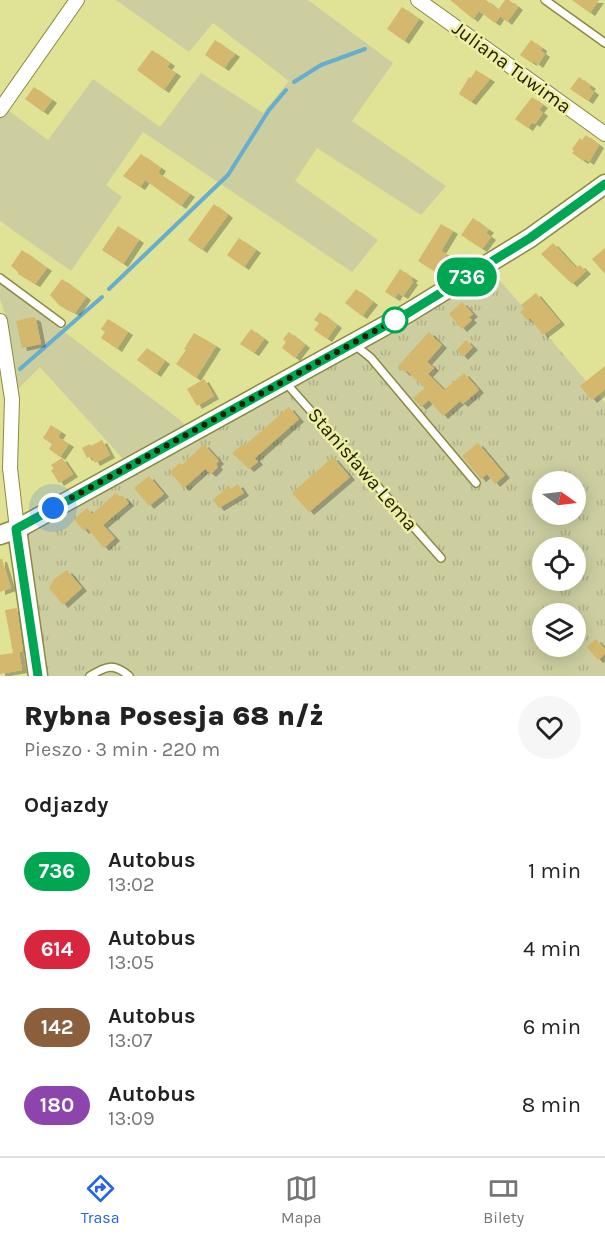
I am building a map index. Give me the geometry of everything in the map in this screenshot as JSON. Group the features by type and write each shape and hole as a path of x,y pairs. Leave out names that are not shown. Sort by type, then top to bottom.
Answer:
{"street":[{"path":"0,110 77,0"},
{"name":"Juliana Tuwima","path":"418,0 605,134"},
{"path":"8,532 408,313 530,238 605,184"},
{"path":"0,321 12,399 8,532 38,676"}],"lane":[{"path":"545,0 605,43"},
{"path":"0,278 61,323"},
{"path":"353,343 371,358 476,483"},
{"name":"Stanisława Lema","path":"285,381 441,558"},
{"path":"90,676 105,667 117,667 129,676"}],"green space":[{"path":"116,0 308,0 393,63 352,121 446,186 421,215 317,148 295,181 378,240 352,272 143,132 106,185 122,197 71,271 0,221 0,116 5,108 48,140 93,79 160,127 201,73 263,113 289,81 213,23 189,52"},
{"path":"491,270 605,403 605,676 35,676 14,530"},
{"path":"0,283 185,426 124,460 40,367 18,389 8,323 0,299"}],"building":[{"path":"450,0 486,0 498,10 505,0 509,0 518,7 507,22 500,16 495,23 479,11 473,19"},
{"path":"572,0 599,0 590,13"},
{"path":"402,7 419,19 404,41 387,29"},
{"path":"215,40 235,54 224,68 205,55"},
{"path":"531,40 542,48 541,51 545,54 538,65 520,55"},
{"path":"152,50 170,63 167,67 176,73 164,90 137,70"},
{"path":"476,70 490,79 471,102 459,94"},
{"path":"579,77 591,86 589,88 594,92 588,101 570,89"},
{"path":"34,87 52,100 43,112 25,99"},
{"path":"532,97 543,105 539,110 543,113 535,124 532,122 528,128 515,119"},
{"path":"586,135 599,145 589,162 585,159 583,161 572,153 574,151 572,149 580,138 582,140"},
{"path":"141,154 161,168 158,173 190,194 181,206 145,180 140,187 123,176"},
{"path":"214,204 228,215 202,250 188,240"},
{"path":"473,218 489,230 486,233 491,237 482,249 461,235"},
{"path":"441,224 453,231 441,251 447,254 445,258 449,261 440,275 418,261"},
{"path":"118,226 139,240 123,264 102,250"},
{"path":"239,238 256,250 244,267 227,255"},
{"path":"553,243 576,268 580,265 586,271 572,284 541,254"},
{"path":"605,248 605,274 592,259"},
{"path":"22,250 47,268 35,284 18,274 11,266"},
{"path":"400,269 413,278 411,280 413,282 403,296 398,293 395,298 385,292"},
{"path":"62,279 86,297 75,313 60,306 50,295"},
{"path":"356,289 373,302 362,316 345,303"},
{"path":"536,293 560,322 543,335 530,318 527,320 520,312 524,309 521,305"},
{"path":"462,302 473,314 469,317 472,320 462,329 449,314"},
{"path":"320,312 337,325 327,339 314,330 319,323 314,320"},
{"path":"33,317 36,319 41,344 22,348 16,321"},
{"path":"108,319 128,332 117,349 101,338 105,332 101,329"},
{"path":"251,329 264,339 254,353 240,344"},
{"path":"289,332 305,345 295,358 282,348 286,342 283,339"},
{"path":"429,332 442,345 427,362 434,368 428,374 444,390 464,373 479,390 463,404 460,401 443,416 429,400 421,407 413,398 425,388 407,371 405,373 398,366"},
{"path":"194,333 216,346 196,378 176,364"},
{"path":"466,340 473,347 463,357 457,350"},
{"path":"147,348 165,361 156,374 137,360"},
{"path":"605,366 605,389 592,400 580,386"},
{"path":"204,379 214,396 197,406 187,389"},
{"path":"289,407 299,419 255,458 258,462 249,469 232,453 243,444 244,446"},
{"path":"51,425 61,432 58,437 69,444 60,457 49,449 52,444 43,438"},
{"path":"102,440 110,455 95,463 91,456 87,458 82,448"},
{"path":"478,443 505,475 495,484 487,474 481,479 462,456"},
{"path":"204,444 219,461 216,464 218,467 211,474 205,469 184,488 170,472 180,463 182,465"},
{"path":"333,457 350,477 309,512 292,493"},
{"path":"62,458 73,474 59,483 51,470 54,469 51,465"},
{"path":"149,476 164,494 149,506 134,488"},
{"path":"238,484 244,493 219,508 213,500 229,486 231,489"},
{"path":"116,493 120,497 122,495 129,503 103,525 115,538 104,548 87,528 84,531 74,519 87,508 92,514"},
{"path":"0,559 2,559 11,588 0,592"},
{"path":"67,570 82,588 63,605 49,588 54,579"},
{"path":"17,608 23,651 17,652 19,652 22,670 0,674 0,655 13,653 5,610"},
{"path":"596,639 605,649 605,654 598,660 587,647"}],"waterway":[{"path":"294,82 321,65 365,49"},
{"path":"109,289 228,175 269,110 286,90"},
{"path":"20,369 102,297"}],"bus line":[{"name":"736","path":"38,676 16,529 408,313 530,238 605,184"}],"route":[{"path":"53,508 395,320"}]}
